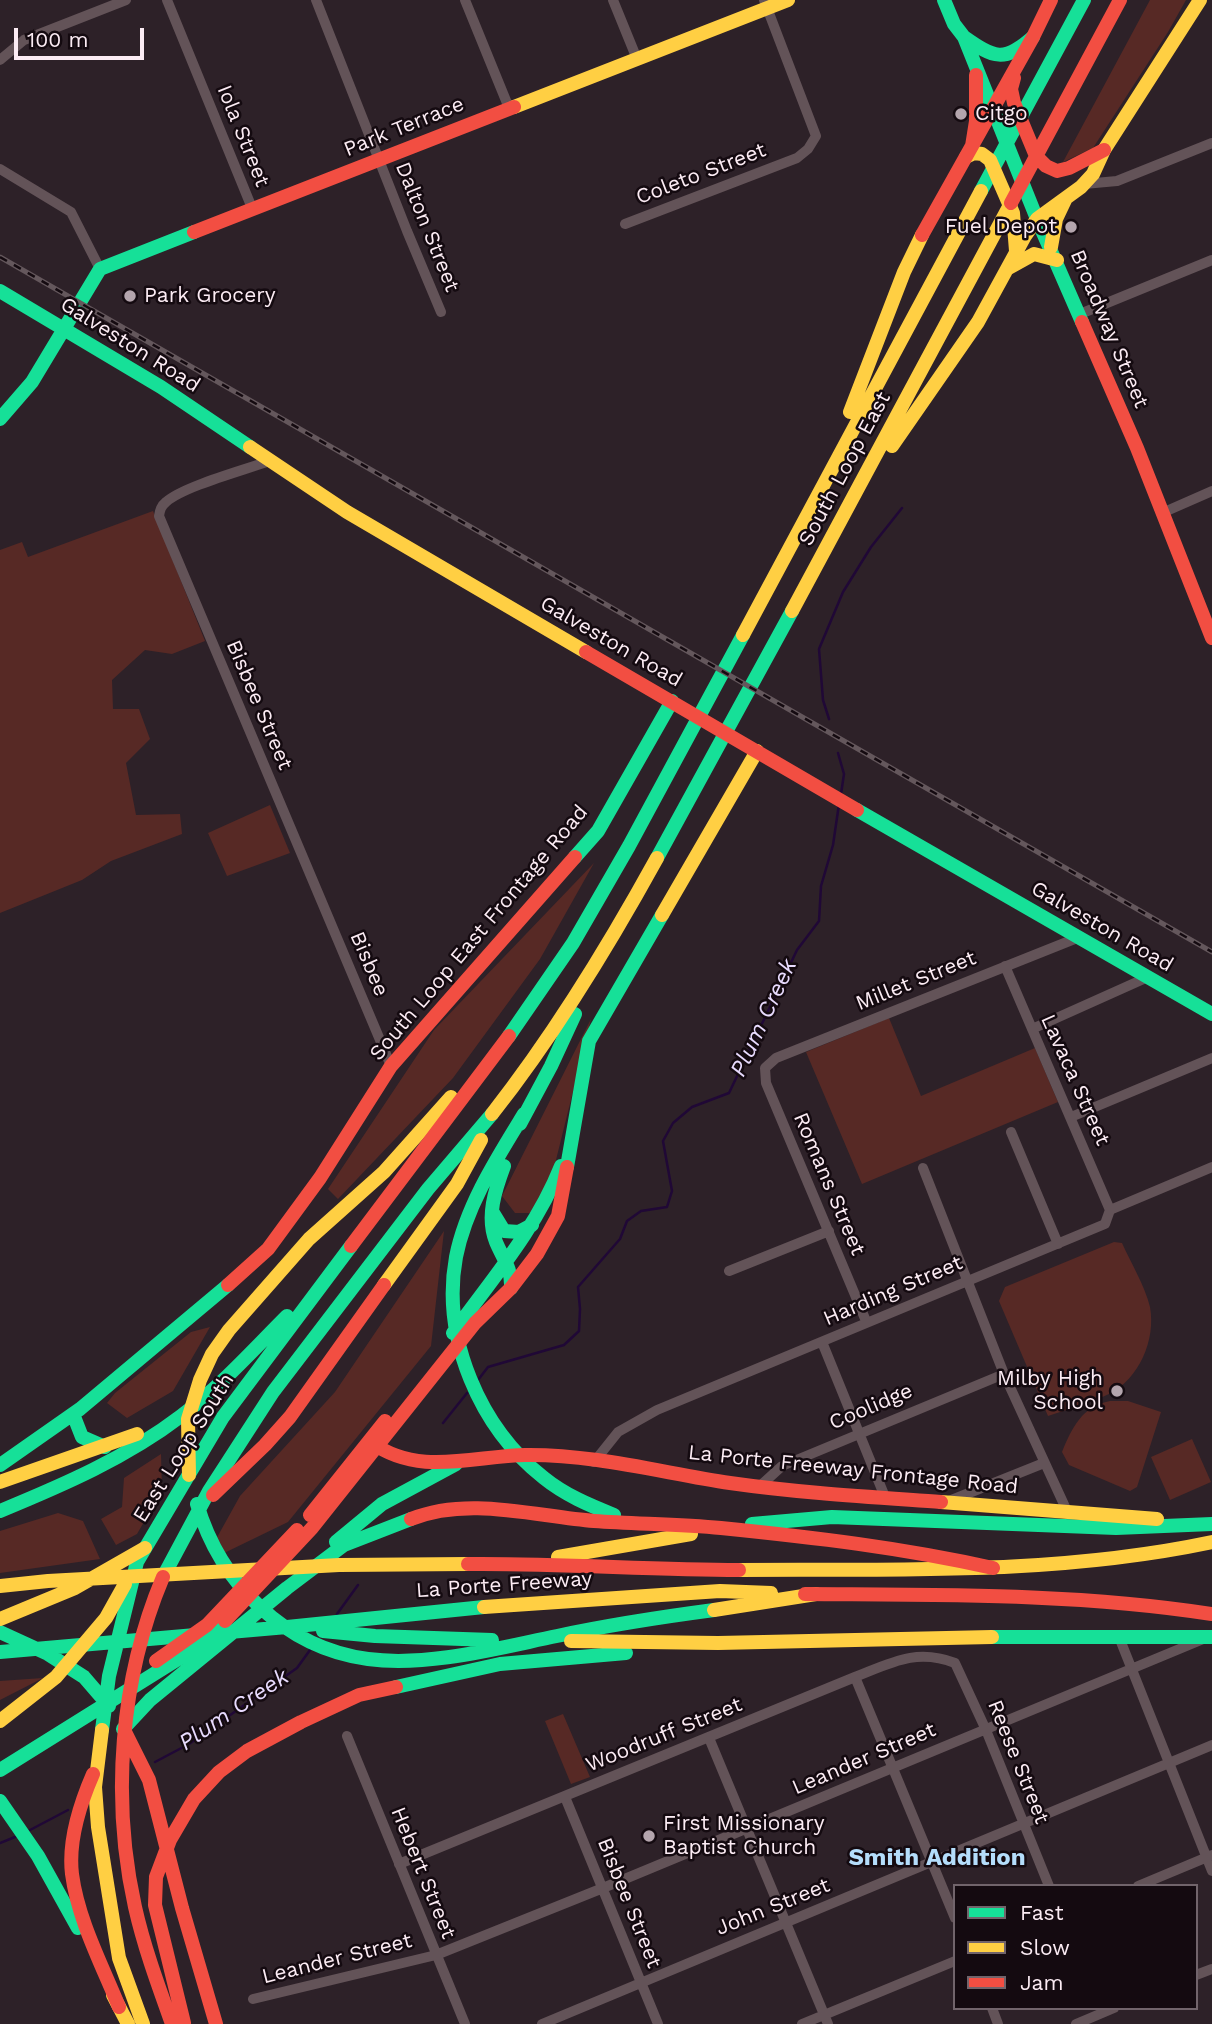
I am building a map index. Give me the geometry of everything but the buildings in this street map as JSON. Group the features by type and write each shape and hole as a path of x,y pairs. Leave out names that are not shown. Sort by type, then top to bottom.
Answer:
{"main road":[{"name":"Park Terrace","path":"100,269 637,59 766,4 788,0"},
{"name":"Broadway Street","path":"944,0 954,24 964,37 1037,219 1080,314 1162,513 1208,612 1212,638"},
{"name":"Broadway Street","path":"957,0 964,37"},
{"path":"843,440 904,272 1051,0"},
{"name":"South Loop East","path":"573,943 629,846 796,536 843,440 1084,0"},
{"name":"South Loop East","path":"600,955 878,459 1002,220 1121,0"},
{"path":"878,459 978,322 1037,219 1084,184 1093,174 1102,155 1200,0"},
{"path":"964,37 994,55 1018,51 1033,37"},
{"path":"969,152 976,121 976,66"},
{"path":"1017,67 1011,89 1036,156 1046,166 1057,171 1102,155"},
{"path":"969,152 982,154 990,160 1013,213 1016,252"},
{"path":"1007,269 1034,254 1054,253 1056,219 1066,198"},
{"path":"0,419 32,382 100,269"},
{"name":"Galveston Road","path":"0,291 161,387 270,461 413,552 1212,1014"},
{"name":"South Loop East Frontage Road","path":"0,1465 73,1414 191,1318 268,1249 320,1178 391,1066 598,831 672,701"},
{"path":"373,1444 409,1407 475,1323 510,1288 537,1254 558,1216 589,1041 757,751"},
{"name":"East Loop South","path":"144,2024 119,1958 98,1827 95,1787 109,1676 137,1562 223,1417 506,1041 573,943"},
{"path":"600,955 551,1066 492,1165 470,1211 456,1259 452,1292 455,1326 465,1366 478,1394 520,1458 545,1481 584,1505 611,1514 662,1524"},
{"name":"East Loop South","path":"172,2024 144,1945 124,1841 126,1714 129,1691 150,1610 178,1546 236,1443 255,1415 311,1338 505,1096 549,1037 600,955"},
{"path":"506,1041 424,1125 384,1171 309,1240 212,1354 196,1389 188,1419 188,1472 202,1523 216,1554 253,1602 276,1620 321,1647 381,1661 413,1661 672,1614 783,1602 816,1594"},
{"path":"0,1619 32,1609 109,1571 167,1534 225,1485 290,1417 457,1184 505,1096"},
{"path":"510,1288 512,1277 494,1237 492,1211 495,1188 523,1114"},
{"path":"0,1770 66,1724 214,1632 312,1528 532,1225 556,1180 572,1134"},
{"path":"492,1211 504,1231 519,1232 532,1225"},
{"path":"0,1511 94,1471 180,1416 218,1385 335,1268"},
{"path":"409,1407 395,1434 394,1443 398,1452 412,1461"},
{"path":"73,1414 82,1437 105,1447"},
{"path":"0,1482 105,1447 180,1416"},
{"name":"La Porte Freeway Frontage Road","path":"373,1444 412,1461 456,1464 541,1455 759,1486 1212,1524"},
{"path":"287,1588 334,1543 382,1504 456,1464"},
{"path":"72,1902 72,1872 82,1796 109,1744 150,1700 344,1545 427,1512 466,1507 593,1521 719,1528 935,1555 993,1568"},
{"path":"522,1563 756,1523 832,1517 1116,1528 1212,1524"},
{"name":"La Porte Freeway","path":"0,1586 62,1580 340,1565 522,1563 669,1570 1013,1568 1155,1554 1212,1542"},
{"path":"0,1721 56,1677 106,1618 137,1562"},
{"name":"La Porte Freeway","path":"1,1652 287,1627 462,1608 720,1591 1013,1595 1154,1605 1212,1614"},
{"path":"287,1627 375,1636 718,1643 912,1637 1210,1637"},
{"path":"0,1632 48,1654 84,1677 114,1712 127,1734 149,1780 216,2024"},
{"path":"184,2024 155,1905 156,1877 170,1840 194,1799 219,1772 247,1751 359,1695 372,1692 500,1664 718,1643"},
{"path":"0,1760 66,1724"},
{"path":"0,1801 72,1902 128,2024"}],"street":[{"path":"0,60 24,40 126,0"},
{"name":"Iola Street","path":"167,0 252,208"},
{"name":"Dalton Street","path":"316,0 441,312"},
{"path":"465,0 509,108"},
{"path":"613,0 637,59"},
{"name":"Coleto Street","path":"625,224 790,161 808,149 816,136 766,4"},
{"path":"1084,184 1110,183 1212,144"},
{"path":"1102,155 1110,183"},
{"path":"0,169 71,212 100,269"},
{"path":"1080,314 1212,260"},
{"name":"Bisbee Street","path":"270,461 180,493 164,503 160,509 163,526 327,915"},
{"path":"1162,513 1212,491"},
{"name":"Bisbee","path":"327,915 391,1066"},
{"name":"Millet Street","path":"770,1063 776,1058 1077,938"},
{"name":"Lavaca Street","path":"1004,966 1110,1210"},
{"path":"1032,1029 1148,977"},
{"path":"1071,1117 1212,1058"},
{"name":"Romans Street","path":"770,1063 765,1068 765,1083 866,1321"},
{"path":"1011,1132 1058,1244"},
{"name":"Harding Street","path":"594,1462 618,1432 657,1410 1105,1224 1110,1210 1212,1167"},
{"path":"923,1168 1004,1374 1067,1511"},
{"path":"729,1271 829,1231"},
{"path":"822,1342 885,1497"},
{"name":"Coolidge","path":"759,1486 782,1466 1004,1374"},
{"path":"948,1502 1044,1463"},
{"path":"1119,1637 1168,1763 1209,1856 1212,1871"},
{"name":"Leander Street","path":"253,1999 436,1955 1210,1637"},
{"name":"Woodruff Street","path":"399,1864 907,1657 937,1656 946,1659"},
{"name":"Reese Street","path":"946,1659 955,1663 986,1730 1048,1884"},
{"path":"855,1677 953,1913"},
{"name":"Hebert Street","path":"347,1736 466,2024"},
{"path":"709,1738 826,2019"},
{"name":"John Street","path":"542,2024 1212,1745"},
{"name":"Bisbee Street","path":"565,1797 658,2024"},
{"path":"1143,1884 1209,1856"},
{"path":"802,2024 826,2019 953,1962"},
{"path":"1076,2024 1099,2011"}],"shaded area":[{"path":"1150,0 1186,0 1093,148 1063,162"},
{"path":"153,511 205,641 172,654 145,650 112,680 113,709 139,709 150,739 126,763 136,815 180,814 182,834 111,861 82,880 0,913 0,550 22,542 28,557"},
{"path":"270,805 290,853 227,876 208,833"},
{"path":"594,863 540,959 453,1078 338,1199 328,1189 434,1030"},
{"path":"889,1018 921,1096 1035,1048 1058,1102 862,1184 806,1052"},
{"path":"591,1019 552,1176 532,1213 515,1213 502,1196"},
{"path":"444,1231 431,1346 288,1522 218,1556 215,1541 240,1496 335,1392"},
{"path":"1114,1242 1122,1243 1148,1299 1151,1320 1148,1345 1137,1369 1120,1387 1087,1403 1048,1416 999,1301 1005,1287"},
{"path":"210,1327 173,1391 127,1418 107,1403 115,1393 191,1332"},
{"path":"1110,1401 1128,1401 1161,1412 1137,1487 1130,1491 1069,1465 1062,1452 1079,1419 1092,1408"},
{"path":"1192,1439 1211,1482 1170,1500 1151,1457"},
{"path":"161,1454 162,1491 137,1534 116,1545 101,1519 122,1507 124,1478"},
{"path":"58,1513 83,1521 100,1559 0,1573 0,1531"},
{"path":"43,1678 0,1700 0,1681"},
{"path":"563,1714 590,1777 571,1784 545,1721"}],"waterway":[{"name":"Plum Creek","path":"829,719 823,700 819,649 843,592 871,547 902,508"},
{"name":"Plum Creek","path":"838,753 844,774 841,794"},
{"name":"Plum Creek","path":"478,1380 488,1367 564,1345 579,1331 578,1287 620,1239 627,1221 641,1211 667,1207 672,1191 663,1141 673,1123 692,1107 729,1093 797,950 819,921 821,886 833,845 839,804"},
{"name":"Plum Creek","path":"443,1423 467,1393"},
{"name":"Plum Creek","path":"337,1614 358,1585"},
{"name":"Plum Creek","path":"155,1762 189,1744 297,1668 310,1650"},
{"name":"Plum Creek","path":"30,1830 68,1810"},
{"name":"Plum Creek","path":"0,1843 15,1837"}],"railway":[{"path":"0,257 1212,952"}],"traffic: fast":[{"path":"944,0 954,24 964,37 1037,219 1082,322"},
{"path":"981,191 1084,0"},
{"path":"964,37 983,50 999,55 1014,51 1033,37"},
{"path":"0,419 32,382 100,269 194,232"},
{"path":"0,291 161,387 250,447"},
{"path":"657,858 792,611"},
{"path":"509,1036 573,943 629,846 743,635"},
{"path":"575,857 598,831 672,701"},
{"path":"857,810 1212,1014"},
{"path":"567,1167 589,1041 662,915"},
{"path":"520,1124 575,1014"},
{"path":"163,1577 209,1491 273,1392 428,1189 492,1114"},
{"path":"524,1114 484,1183 461,1238 453,1288 454,1319 460,1349 470,1379 484,1407 501,1434 521,1457 560,1490 614,1515"},
{"path":"504,1166 495,1194 492,1223 496,1242 509,1269 511,1288"},
{"path":"453,1333 526,1232 561,1166"},
{"path":"493,1213 504,1231 519,1232 532,1225"},
{"path":"102,1730 109,1676 137,1562 223,1417 351,1246"},
{"path":"0,1465 80,1409 228,1285"},
{"path":"0,1511 94,1470 160,1431 209,1393 287,1316"},
{"path":"73,1414 82,1437 105,1447"},
{"path":"336,1542 382,1504 456,1464"},
{"path":"197,1504 222,1560 260,1607 283,1626 309,1641 337,1652 368,1659 415,1660 463,1655 596,1628 714,1610"},
{"path":"752,1524 832,1517 1116,1528 1212,1524"},
{"path":"123,1729 150,1700 344,1545 411,1519"},
{"path":"0,1652 484,1607"},
{"path":"0,1770 178,1659 225,1621"},
{"path":"323,1631 375,1636 492,1640"},
{"path":"0,1632 48,1654 84,1677 109,1706"},
{"path":"992,1637 1119,1637"},
{"path":"1119,1637 1212,1637"},
{"path":"396,1687 500,1664 626,1653"},
{"path":"0,1801 38,1856 78,1928"}],"traffic: slow":[{"path":"514,107 788,0"},
{"path":"1037,219 1081,187 1093,174 1104,150 1200,0"},
{"path":"966,157 974,153 982,154 990,160 1013,213 1016,251"},
{"path":"743,635 981,191"},
{"path":"1051,247 1056,219 1066,198"},
{"path":"792,611 1011,203"},
{"path":"892,446 978,322 1037,219"},
{"path":"850,412 904,272 922,235"},
{"path":"1007,269 1034,254 1057,260"},
{"path":"250,447 347,512 586,652"},
{"path":"662,915 757,751"},
{"path":"492,1114 580,989 657,858"},
{"path":"189,1475 188,1419 200,1380 212,1354 229,1330 309,1239 384,1172 451,1097"},
{"path":"384,1285 457,1184 481,1140"},
{"path":"0,1482 137,1434"},
{"path":"941,1502 1157,1519"},
{"path":"558,1557 691,1534"},
{"path":"739,1570 1035,1565 1153,1553 1212,1542"},
{"path":"0,1619 75,1588 145,1548"},
{"path":"0,1586 339,1565 468,1564"},
{"path":"0,1721 56,1677 106,1618 125,1584"},
{"path":"484,1607 720,1591 771,1593"},
{"path":"714,1610 816,1594"},
{"path":"571,1641 718,1643 992,1637"},
{"path":"102,1730 95,1787 98,1827 119,1958 143,2024"},
{"path":"113,1995 128,2024"}],"traffic: jam":[{"path":"922,235 1051,0"},
{"path":"1011,203 1120,0"},
{"path":"972,146 976,121 976,75"},
{"path":"1014,78 1011,89 1014,103 1036,156 1046,166 1057,171 1069,168 1104,150"},
{"path":"194,232 514,107"},
{"path":"1082,322 1137,448 1212,638"},
{"path":"586,652 857,810"},
{"path":"228,1285 268,1249 320,1178 391,1066 575,857"},
{"path":"351,1246 509,1036"},
{"path":"225,1621 312,1528 475,1323 511,1288 537,1254 558,1216 567,1167"},
{"path":"213,1495 290,1417 384,1285"},
{"path":"310,1515 385,1421"},
{"path":"371,1442 389,1453 427,1462 525,1455 577,1458 756,1486 941,1502"},
{"path":"411,1519 433,1512 478,1508 594,1521 705,1527 892,1549 993,1568"},
{"path":"156,1661 207,1625 297,1530"},
{"path":"468,1564 739,1570"},
{"path":"163,1577 137,1656 129,1698 122,1782 123,1824 135,1907 172,2024"},
{"path":"805,1594 1060,1599 1212,1614"},
{"path":"184,2023 155,1905 156,1877 170,1840 194,1799 219,1772 247,1751 359,1695 396,1687"},
{"path":"125,1732 149,1780 216,2024"},
{"path":"93,1774 76,1823 72,1874 85,1925 119,2007"}],"place":[{"name":"Citgo","path":"961,114"},
{"name":"Fuel Depot","path":"1071,227"},
{"name":"Park Grocery","path":"130,296"},
{"name":"Milby High School","path":"1117,1391"},
{"name":"First Missionary Baptist Church","path":"649,1836"}],"district":[{"name":"Smith Addition","path":"937,1858"}]}
